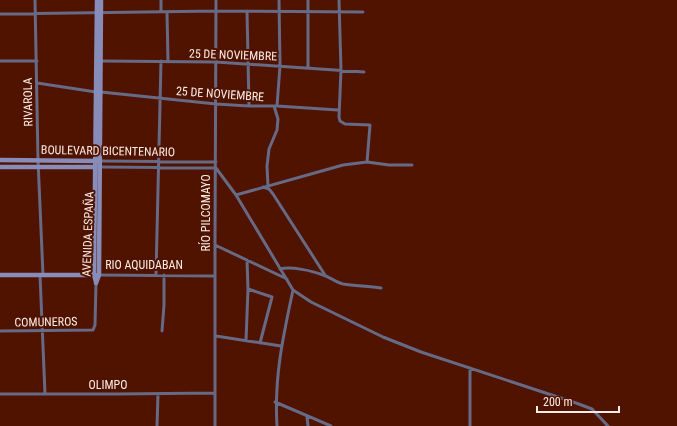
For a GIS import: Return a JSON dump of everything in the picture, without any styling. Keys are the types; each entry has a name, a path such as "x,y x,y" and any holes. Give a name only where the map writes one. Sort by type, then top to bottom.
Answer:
{"street":[{"name":"RIVAROLA","path":"36,0 38,167 45,394"},
{"name":"AVENIDA ESPAÑA","path":"97,0 101,61 99,92"},
{"name":"AVENIDA ESPAÑA","path":"96,283 99,13 101,0"},
{"path":"161,0 161,12"},
{"name":"RÍO PILCOMAYO","path":"215,426 216,0"},
{"path":"268,186 269,149 277,130 278,119 276,106 280,66 279,0"},
{"path":"308,0 308,67"},
{"path":"339,0 341,70 340,105 338,110 339,118 342,123 370,125 367,162"},
{"path":"0,14 309,10 363,12"},
{"path":"247,11 249,106"},
{"path":"167,12 168,62"},
{"path":"0,61 37,61"},
{"name":"25 DE NOVIEMBRE","path":"101,61 216,62 308,67 364,72"},
{"path":"156,275 161,61"},
{"name":"25 DE NOVIEMBRE","path":"37,83 99,92 216,104 338,110"},
{"name":"BOULEVARD BICENTENARIO","path":"0,160 216,162"},
{"path":"236,195 344,165 367,162 389,165 412,165"},
{"name":"BOULEVARD BICENTENARIO","path":"0,167 216,168"},
{"path":"216,168 236,195 293,290 311,302 383,337 421,352 592,409 608,426"},
{"path":"263,187 269,189 274,194 325,275 330,279 343,284 381,288"},
{"path":"215,245 287,280"},
{"path":"246,341 248,289 247,260"},
{"path":"280,269 285,267 325,275"},
{"name":"RIO AQUIDABAN","path":"0,275 216,276"},
{"path":"162,331 164,275"},
{"name":"COMUNEROS","path":"0,331 93,330 95,325 96,283"},
{"path":"248,289 272,297 260,343"},
{"path":"277,426 275,402 281,346 293,290"},
{"path":"216,336 281,346"},
{"path":"470,368 470,426"},
{"name":"OLIMPO","path":"0,394 215,393"},
{"path":"157,426 158,394"},
{"path":"275,402 331,426"},
{"path":"308,417 308,426"}]}
